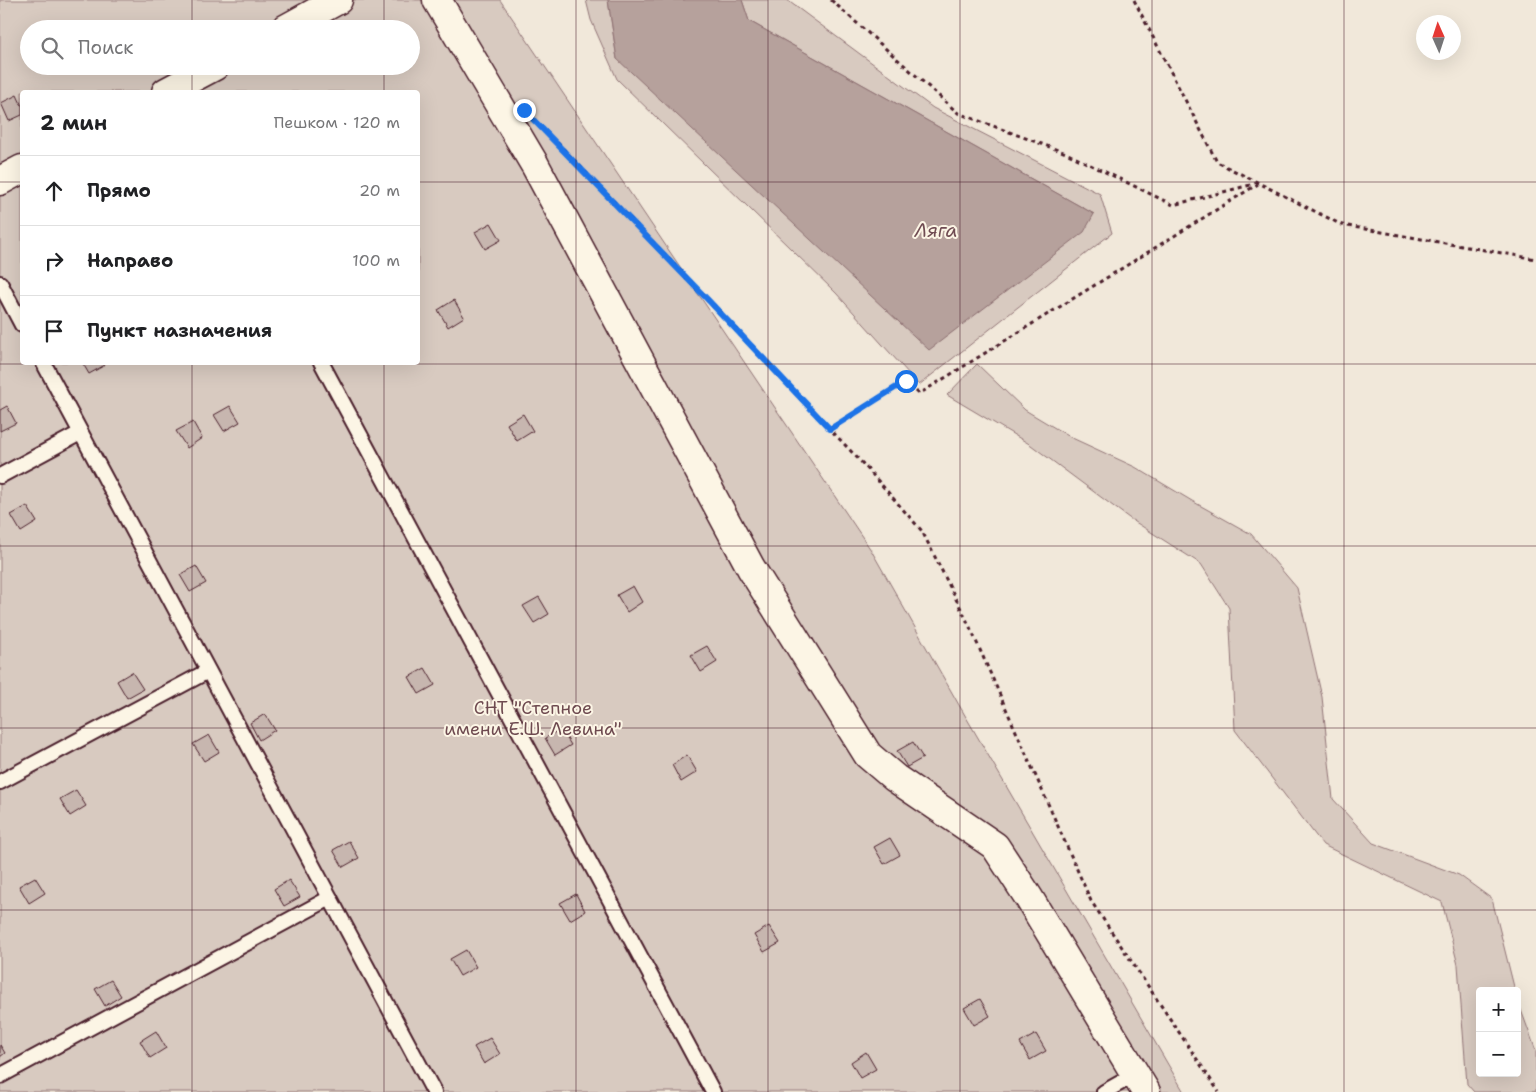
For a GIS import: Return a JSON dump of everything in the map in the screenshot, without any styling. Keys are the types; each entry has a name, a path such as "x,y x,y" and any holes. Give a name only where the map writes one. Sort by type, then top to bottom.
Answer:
{"street":[{"path":"301,20 338,0"},
{"path":"437,0 535,164 751,568 868,755 895,778 995,846 1029,898 1141,1083"},
{"path":"174,90 200,75"},
{"path":"0,181 20,170"}],"lane":[{"path":"0,283 20,321"},
{"path":"45,365 434,1092"},
{"path":"323,365 714,1092"},
{"path":"0,476 80,433"},
{"path":"0,782 208,670"},
{"path":"0,1076 330,898"},
{"path":"1104,1092 1141,1083"}],"path":[{"path":"831,0 958,113 1066,153 1173,205 1259,183"},
{"path":"1134,0 1217,162 1342,225 1536,259"},
{"path":"552,138 830,429 922,531 970,625 1091,901 1219,1092"},
{"path":"830,429 906,381 919,394 1259,183"}],"green space":[{"name":"СНТ \"Степное имени Е.Ш. Левина\"","path":"0,0 500,0 871,550 1184,1092 0,1092"},
{"name":"Ляга","path":"586,0 608,0 617,59 1094,214 749,21 742,0 787,0 933,108 1100,194 1112,233 919,385 836,293 617,79 591,20"},
{"path":"977,364 1025,410 1070,437 1135,467 1251,534 1297,588 1322,697 1333,799 1373,843 1459,875 1492,899 1514,987 1476,987 1476,1077 1521,1077 1521,1010 1536,1051 1536,1092 1474,1092 1467,1084 1458,965 1442,902 1323,845 1235,730 1229,608 1201,564 1129,518 1031,445 947,395"}],"water":[{"name":"Ляга","path":"608,0 742,0 749,21 1094,214 1084,232 929,350 617,59"}],"building":[{"path":"17,95 20,102 20,116 9,121 1,103"},
{"path":"491,223 501,240 485,249 475,232"},
{"path":"454,300 464,317 448,327 438,310"},
{"path":"84,365 105,365 89,374"},
{"path":"7,406 16,423 0,431 0,410"},
{"path":"230,406 240,422 224,431 214,415"},
{"path":"523,414 533,431 517,441 507,424"},
{"path":"193,422 202,438 187,448 176,431"},
{"path":"27,506 37,522 21,532 11,515"},
{"path":"196,566 206,583 190,592 180,575"},
{"path":"633,586 642,602 627,612 617,595"},
{"path":"539,597 549,614 534,623 523,606"},
{"path":"707,646 717,662 701,672 691,655"},
{"path":"425,668 435,685 419,694 409,677"},
{"path":"132,672 143,689 127,698 117,681"},
{"path":"265,714 275,730 259,740 250,723"},
{"path":"561,729 571,745 555,755 545,738"},
{"path":"209,735 219,752 204,761 193,744"},
{"path":"913,742 923,758 907,767 897,751"},
{"path":"687,755 697,772 681,782 672,765"},
{"path":"76,790 86,806 70,816 60,799"},
{"path":"890,838 900,855 884,864 874,847"},
{"path":"349,841 359,858 343,867 333,850"},
{"path":"35,877 45,893 29,903 19,886"},
{"path":"289,880 300,897 284,906 274,889"},
{"path":"576,894 585,911 570,920 560,903"},
{"path":"769,926 780,943 764,952 754,935"},
{"path":"466,950 476,967 460,976 450,959"},
{"path":"111,980 121,996 105,1006 95,989"},
{"path":"980,999 990,1016 974,1025 964,1008"},
{"path":"156,1031 166,1048 150,1058 140,1041"},
{"path":"1036,1034 1046,1051 1030,1060 1020,1043"},
{"path":"490,1038 500,1054 484,1064 474,1047"},
{"path":"0,1045 5,1053 0,1057"},
{"path":"866,1052 876,1069 860,1078 851,1062"}],"route":[{"path":"524,110 830,429 906,381"}]}
